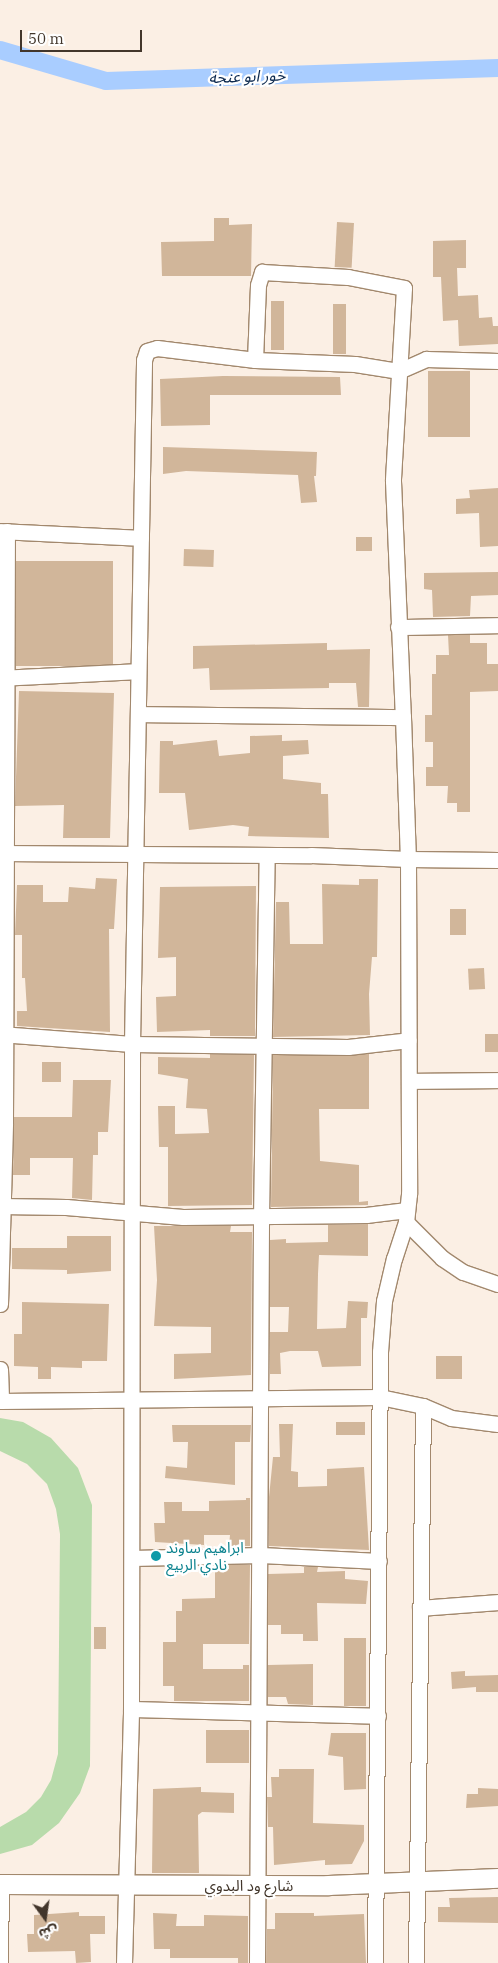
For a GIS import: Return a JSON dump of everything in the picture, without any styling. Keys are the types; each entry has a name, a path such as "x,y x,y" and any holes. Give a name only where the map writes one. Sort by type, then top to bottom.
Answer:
{"street":[{"path":"255,360 258,285 262,272 300,273 404,288 393,482 408,859 410,1081 407,1216 384,1300 380,1397 378,1884 375,1963"},
{"path":"124,1963 132,1709 134,1215 132,1044 144,360 148,351 157,348 255,360 355,364 399,371 426,359 498,361"},
{"path":"0,1304 3,1034 3,531 141,538"},
{"path":"398,627 498,625"},
{"path":"3,678 138,671"},
{"path":"139,714 403,717"},
{"path":"3,853 267,855 498,860"},
{"path":"257,1963 262,1398 262,1045 267,855"},
{"path":"3,1034 132,1044 348,1047 409,1040"},
{"path":"410,1081 498,1080"},
{"path":"1,1206 66,1207 134,1215 261,1218 366,1215 407,1216 442,1258 463,1272 498,1284"},
{"path":"0,1369 0,1401 380,1397 424,1406 451,1418 498,1424"},
{"path":"416,1963 424,1406"},
{"path":"132,1558 261,1555 378,1561"},
{"path":"420,1608 498,1602"},
{"path":"132,1709 378,1716"},
{"name":"شارع ود البدوي","path":"1,1884 259,1886 418,1883 498,1878"},
{"path":"0,1963 1,1884"}],"green space":[{"path":"0,1418 23,1422 51,1438 78,1468 92,1505 90,1766 80,1793 59,1823 32,1845 0,1854 0,1827 26,1812 41,1797 51,1780 58,1754 60,1534 56,1509 47,1484 27,1464 0,1451"}],"building":[{"path":"214,218 229,218 229,225 252,224 251,276 162,276 161,242 214,241"},
{"path":"337,222 354,223 352,268 335,267"},
{"path":"466,240 466,268 457,268 458,296 478,295 479,318 492,317 493,326 498,326 498,344 459,346 458,320 443,321 441,277 433,277 433,241"},
{"path":"271,301 284,301 284,350 271,350"},
{"path":"333,304 346,304 346,354 333,354"},
{"path":"428,371 470,371 470,437 428,437"},
{"path":"223,376 340,377 341,395 210,395 210,425 161,426 160,379"},
{"path":"163,447 317,452 316,476 314,476 317,502 301,503 298,475 186,471 163,474"},
{"path":"498,488 498,546 480,547 479,513 456,514 456,499 470,498 469,490"},
{"path":"356,537 372,537 372,551 356,551"},
{"path":"184,549 214,550 213,567 183,566"},
{"path":"16,561 113,561 113,666 16,666"},
{"path":"498,572 498,595 471,596 470,616 433,617 432,590 424,589 424,573"},
{"path":"448,635 470,635 470,643 487,643 487,664 498,664 498,691 470,692 470,812 457,812 457,803 447,803 448,786 426,786 426,767 433,767 433,742 425,742 425,715 432,715 432,674 436,674 436,655 449,655"},
{"path":"327,643 327,650 370,649 369,707 358,707 356,683 329,683 329,688 210,690 209,668 193,669 193,646"},
{"path":"19,691 114,693 110,838 63,838 64,805 15,806"},
{"path":"282,735 282,741 308,740 309,754 283,756 283,779 321,783 321,794 328,794 329,838 248,836 249,827 233,825 189,830 185,793 159,793 160,741 173,741 173,745 217,740 219,756 250,753 250,736"},
{"path":"96,878 117,879 114,929 109,929 110,1032 17,1026 17,1011 27,1011 25,978 22,978 22,935 15,935 17,885 43,885 43,902 68,902 69,887 95,889"},
{"path":"359,879 378,879 377,957 372,957 369,994 370,1035 273,1037 276,902 289,902 290,944 323,944 322,884 359,885"},
{"path":"256,886 255,1036 210,1036 210,1030 157,1032 156,997 176,996 176,957 158,958 160,887"},
{"path":"450,909 466,909 466,935 450,935"},
{"path":"484,968 485,989 469,990 468,969"},
{"path":"485,1034 498,1034 498,1052 485,1052"},
{"path":"210,1054 254,1055 252,1205 168,1206 168,1147 159,1147 158,1106 175,1106 175,1134 209,1133 207,1109 186,1108 188,1079 158,1074 158,1057 210,1058"},
{"path":"369,1054 369,1109 319,1109 320,1161 359,1165 359,1202 368,1201 368,1205 271,1207 273,1055"},
{"path":"42,1062 61,1062 61,1082 42,1082"},
{"path":"73,1080 111,1080 108,1132 98,1132 98,1155 93,1155 92,1200 72,1198 73,1158 30,1158 30,1175 13,1175 14,1117 72,1117"},
{"path":"368,1224 368,1256 319,1255 318,1274 317,1329 346,1328 348,1301 368,1302 367,1318 361,1318 361,1366 322,1367 318,1351 290,1351 280,1353 281,1374 270,1374 270,1332 288,1332 289,1307 270,1307 270,1240 286,1239 286,1243 328,1242 328,1225"},
{"path":"154,1226 231,1226 230,1232 252,1232 251,1375 174,1379 174,1354 211,1353 211,1327 154,1326 157,1280"},
{"path":"67,1236 111,1236 111,1271 67,1274 67,1270 12,1269 12,1248 67,1248"},
{"path":"22,1302 109,1304 107,1361 82,1361 82,1368 51,1367 51,1379 38,1379 38,1367 14,1366 14,1334 22,1334"},
{"path":"436,1356 462,1356 462,1379 436,1379"},
{"path":"336,1422 365,1422 365,1435 336,1435"},
{"path":"279,1424 293,1424 291,1471 298,1472 298,1487 327,1486 327,1469 364,1467 369,1550 269,1546 269,1497 273,1457 280,1457"},
{"path":"172,1425 251,1425 250,1442 235,1442 235,1485 165,1478 166,1466 187,1468 188,1442 173,1442"},
{"path":"246,1498 250,1498 250,1546 229,1546 230,1535 204,1535 204,1545 155,1542 154,1523 165,1523 164,1502 182,1502 182,1511 209,1511 209,1501 246,1500"},
{"path":"229,1565 250,1565 249,1644 203,1644 203,1669 243,1669 243,1665 249,1665 249,1701 174,1701 174,1686 163,1686 163,1642 176,1642 176,1611 182,1611 182,1599 215,1598 215,1569 229,1569"},
{"path":"304,1567 318,1567 317,1572 345,1571 345,1579 368,1581 366,1604 317,1603 318,1641 303,1641 303,1634 281,1634 281,1625 268,1625 268,1574 304,1573"},
{"path":"94,1627 106,1627 106,1649 94,1649"},
{"path":"344,1638 366,1638 366,1706 344,1706"},
{"path":"313,1664 313,1705 288,1704 286,1697 268,1697 268,1665"},
{"path":"465,1671 465,1676 498,1675 498,1692 476,1692 476,1687 452,1689 451,1672"},
{"path":"206,1730 249,1730 249,1763 206,1763"},
{"path":"331,1733 366,1733 366,1789 344,1790 343,1757 328,1755"},
{"path":"279,1769 314,1769 313,1823 364,1825 364,1841 352,1864 325,1865 325,1860 274,1865 273,1827 268,1827 267,1797 272,1797 271,1777 279,1777"},
{"path":"201,1787 201,1792 234,1793 234,1813 202,1812 198,1815 199,1873 152,1873 153,1789"},
{"path":"478,1788 498,1789 498,1806 466,1808 467,1794 478,1794"},
{"path":"498,1897 498,1923 438,1922 438,1907 450,1907 449,1898"},
{"path":"79,1912 79,1916 105,1916 105,1934 90,1934 91,1962 76,1963 75,1951 28,1952 27,1934 34,1934 34,1915"},
{"path":"153,1913 177,1914 176,1926 204,1926 204,1915 248,1916 248,1963 238,1963 238,1958 170,1958 170,1949 154,1949"},
{"path":"275,1913 314,1913 314,1916 364,1914 366,1963 266,1963 267,1929 275,1929"}],"waterway":[{"name":"خور ابو عنجة","path":"0,50 106,81 498,68"}],"place":[{"name":"ابراهيم ساوند نادي الربيع","path":"156,1556"}]}
